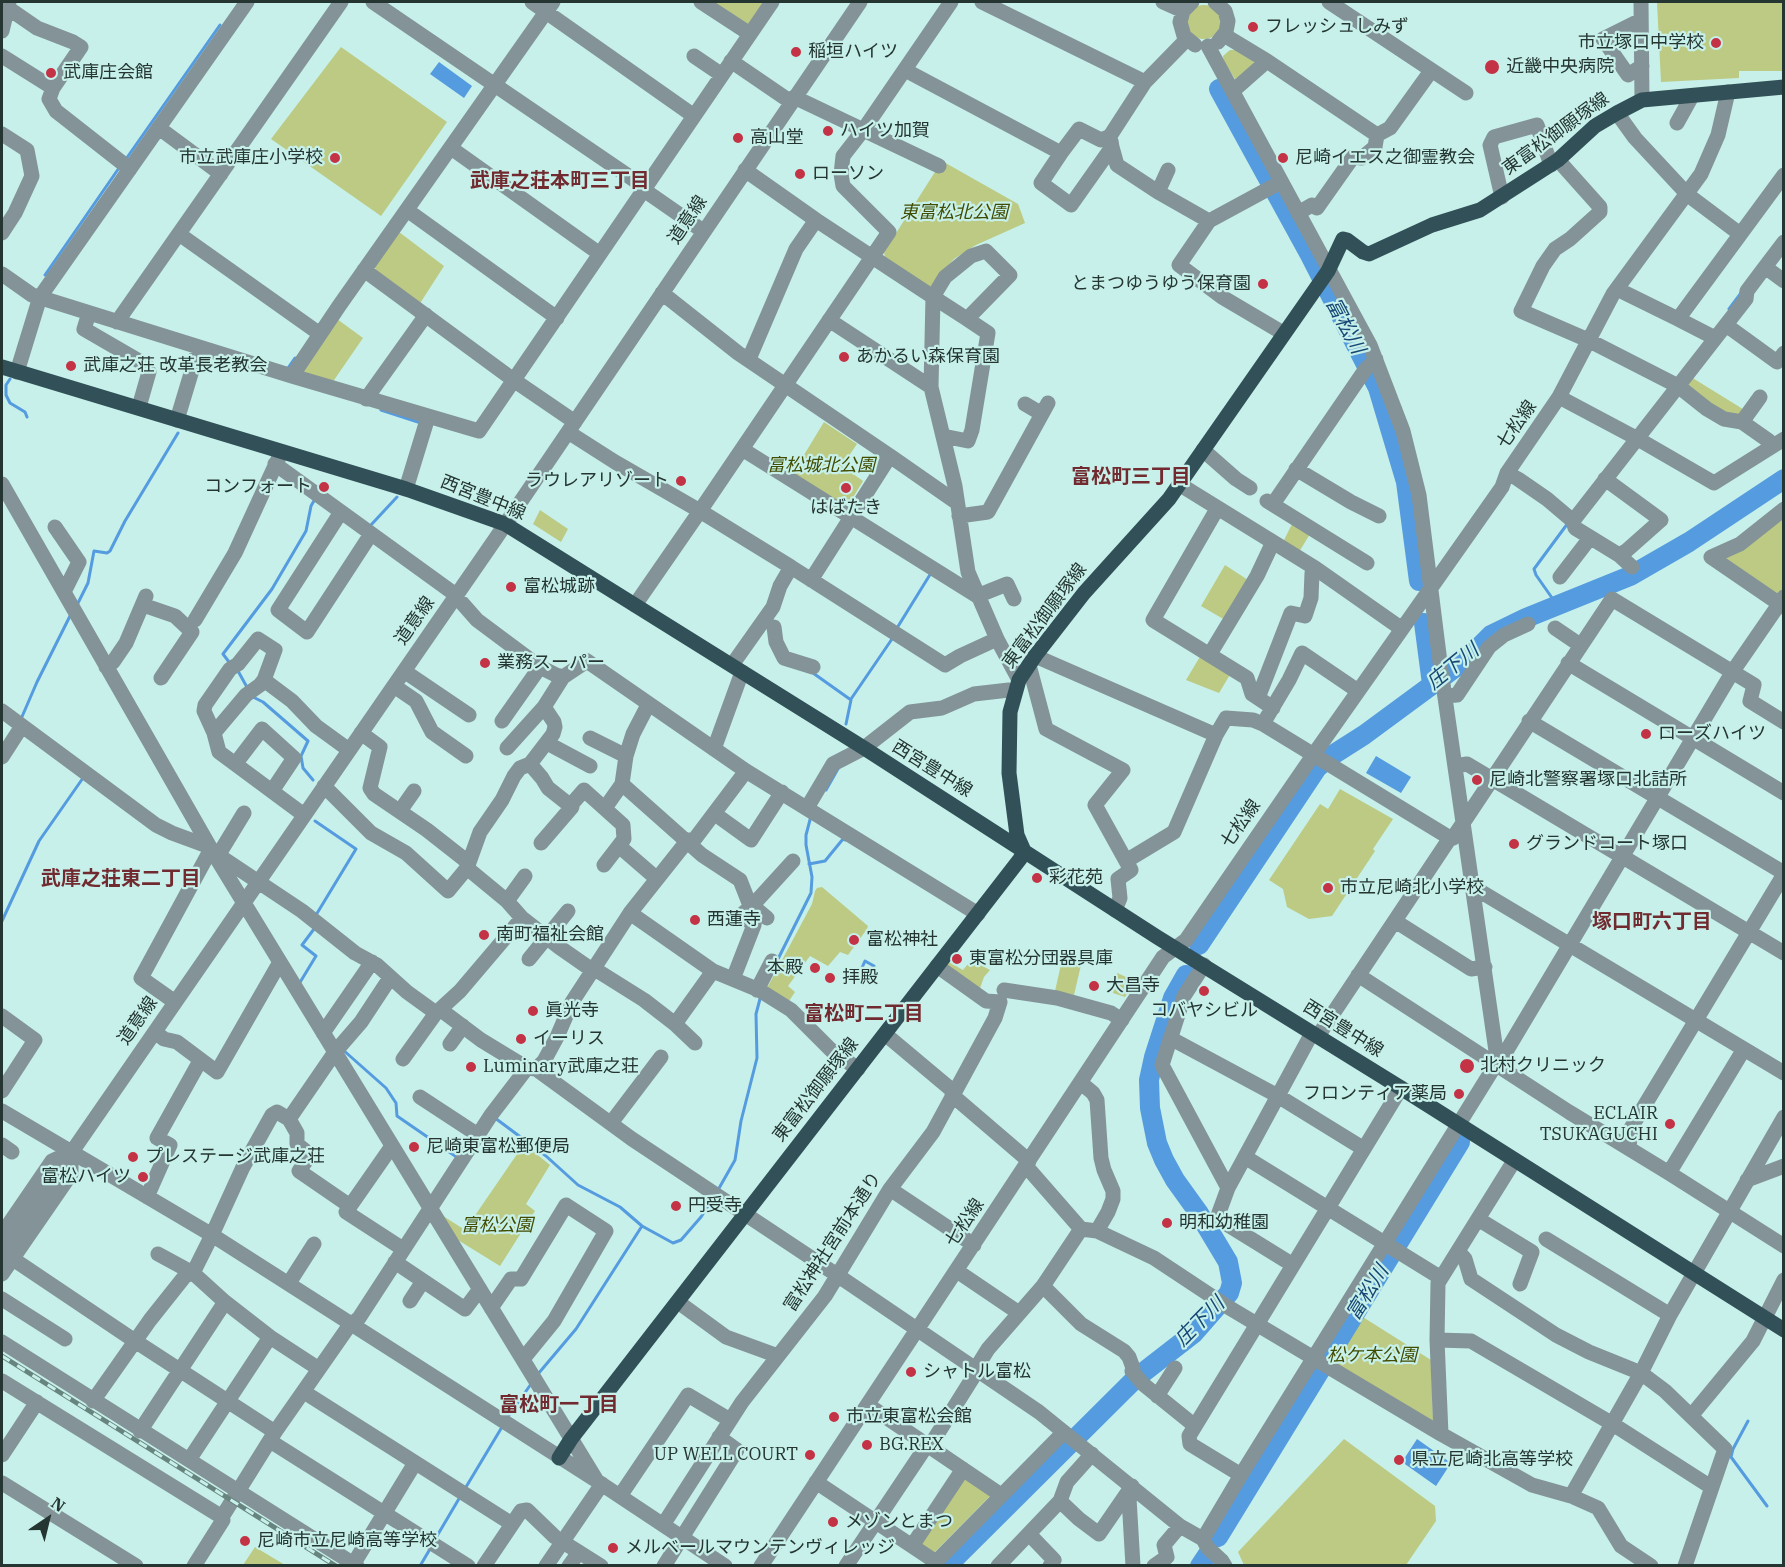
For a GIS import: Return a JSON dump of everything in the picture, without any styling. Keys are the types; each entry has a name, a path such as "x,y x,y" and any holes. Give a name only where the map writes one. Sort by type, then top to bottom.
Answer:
{"main road":[{"name":"東富松御願塚線","path":"559,1458 571,1439 938,966 1024,851 1017,835 1009,772 1010,712 1017,686 1032,661 1084,593 1169,499 1328,271 1343,239 1369,254 1432,225 1480,210 1554,162 1595,126 1642,100 1784,87"},
{"name":"西宮豊中線","path":"2,367 138,407 278,458 406,489 505,524 864,748 1115,910 1784,1330"}],"street":[{"path":"117,322 341,2"},
{"path":"373,2 704,231"},
{"path":"532,2 550,7 694,116"},
{"path":"701,2 750,34"},
{"path":"2,274 32,295 366,399 479,431 772,2"},
{"path":"635,605 889,232 843,186 841,174 843,156 951,2"},
{"path":"982,2 1145,82"},
{"path":"1163,2 1187,6 1180,22 1182,33 1197,45 1208,46 1217,43 1227,28 1225,10 1217,2"},
{"path":"1329,2 1466,93"},
{"path":"1641,2 1642,100"},
{"path":"2,31 8,5 37,28 81,47 53,88 49,99 56,111 130,169"},
{"path":"17,372 40,297 159,128 238,5"},
{"name":"道意線","path":"71,1152 572,427 857,5"},
{"path":"292,376 317,331 364,270 550,7"},
{"path":"1641,20 1603,39 1628,75 1642,66"},
{"path":"1224,35 1377,135"},
{"path":"1111,142 1101,140 1079,129 1041,183 1071,205 1111,142 1145,82 1187,39"},
{"path":"1208,46 1328,271 1370,365 1403,431 1411,459 1419,495 1455,766 1456,831 1473,887 1478,968 1497,1061"},
{"path":"2,56 53,88"},
{"path":"694,56 722,75"},
{"path":"731,62 793,99 864,129 939,166"},
{"path":"1233,91 1267,62"},
{"path":"905,70 1062,153"},
{"path":"1377,135 1390,128 1431,70"},
{"name":"七松線","path":"761,1566 1163,957 1186,940 1322,760 1358,691 1502,487 1507,473 1559,397 1617,289 1688,195 1701,174 1718,135 1728,92"},
{"path":"1677,123 1692,96"},
{"path":"1617,112 1635,138 1688,195 1740,234"},
{"path":"1502,197 1490,145 1494,137 1537,125 1554,162 1600,207 1600,212 1570,239 1555,249 1543,266 1521,310 1588,340 1678,386 1724,419 1742,422 1769,441 1777,443"},
{"path":"159,128 221,174"},
{"path":"2,134 27,150 32,176 15,213 2,233"},
{"path":"1298,213 1312,206 1317,208 1353,157 1362,158 1375,147 1377,135"},
{"path":"1111,142 1118,165 1158,192 1209,221"},
{"path":"451,148 600,254"},
{"path":"745,170 816,220 988,333 972,430 968,441 943,436"},
{"path":"1158,192 1168,170"},
{"path":"1678,319 1784,175"},
{"path":"1281,182 1209,221 1179,265 1222,297 1283,333"},
{"path":"407,210 557,318"},
{"path":"749,358 796,249 816,220"},
{"path":"179,234 317,331"},
{"path":"1571,520 1638,439 1746,299 1747,291 1784,242"},
{"path":"811,810 834,764 864,748 910,712 942,708 974,694 1009,690 1017,686 968,572 955,486 931,387 933,297 953,269 971,256 986,251 1010,275 967,319"},
{"path":"1765,267 1784,282"},
{"path":"364,270 515,381 615,462 700,511 945,665 997,639"},
{"path":"1617,289 1715,338"},
{"path":"662,293 738,352 890,456 958,509 988,512 1008,469 1045,408 1025,404"},
{"path":"89,313 84,329 146,365 149,372 138,407"},
{"path":"366,399 426,315"},
{"path":"829,320 931,387"},
{"path":"1726,325 1777,362 1784,353"},
{"path":"177,420 199,347"},
{"path":"1367,563 1270,502 1370,365"},
{"path":"1559,397 1638,439 1713,483 1777,443"},
{"path":"1742,422 1760,397"},
{"path":"406,489 428,417"},
{"path":"742,448 977,596"},
{"path":"1203,450 1236,479 1250,488"},
{"path":"811,580 890,456"},
{"path":"195,620 235,554 278,458 341,512 402,554 456,596 477,620 540,667 563,676"},
{"path":"1296,469 1351,502 1380,516"},
{"path":"1507,473 1547,499 1571,520 1575,528 1619,555 1632,567"},
{"path":"1605,479 1660,520 1619,555"},
{"path":"2,484 244,902 599,1483"},
{"path":"1179,484 1315,568 1402,629"},
{"path":"2,514 10,499"},
{"path":"1217,509 1153,620 1246,678 1252,694 1272,708"},
{"path":"1203,1539 1241,1475 1320,1362 1390,1247 1458,1124 1497,1061 1504,1055 1733,671 1782,603 1711,557 1740,544 1784,509"},
{"path":"341,512 278,610 307,632 371,534"},
{"path":"55,527 79,562 64,592"},
{"path":"1560,577 1590,538"},
{"path":"1210,654 1257,576 1273,542"},
{"path":"714,749 737,669 773,608 780,586 791,567"},
{"path":"1258,698 1291,613 1305,616 1311,598 1312,573 1315,568"},
{"path":"977,596 1007,584 1014,599"},
{"path":"1293,1265 1217,1218 1228,1188 1315,1034 1395,921 1612,599 1754,685 1749,701 1784,722"},
{"path":"106,667 114,662 126,643 145,600 176,616 192,632 183,653 161,678"},
{"path":"1444,694 1457,695 1489,648 1504,635 1528,624"},
{"path":"774,627 776,642 784,658 813,667"},
{"path":"1555,628 1581,645"},
{"path":"214,733 246,695 261,685 264,680 275,650 258,639 238,664 230,669 205,705 204,711 214,733 219,752 304,815"},
{"path":"1263,724 1302,653 1358,691"},
{"path":"507,748 544,706 563,676 586,661 746,771 978,914"},
{"path":"1032,661 1216,735"},
{"path":"1032,661 1046,729 1123,770 1095,805 1131,870 1118,879 1120,898 1115,910"},
{"path":"1568,663 1784,793"},
{"path":"502,721 540,667"},
{"path":"404,671 469,715"},
{"path":"264,680 292,701 316,726 349,750"},
{"path":"394,686 416,702 432,732 466,756"},
{"path":"605,808 622,784 626,756 633,734 648,705"},
{"path":"324,786 371,833 406,853 448,891 468,865 480,832 502,800 514,776 520,768 530,764 547,743 555,727 544,706"},
{"path":"2,711 156,825 214,851 302,911 355,953 372,962 406,992 531,1069 1039,1412 1180,1526 1203,1539 1208,1548 1225,1566"},
{"path":"1126,861 1174,832 1216,735 1226,718 1253,720 1263,724 1322,760 1456,831"},
{"path":"1529,722 1784,873 1631,1128 1629,1148"},
{"path":"2,757 22,726"},
{"path":"236,763 262,729 294,758 272,791"},
{"path":"360,734 380,747 370,788 374,794 400,811 468,865 522,918 593,969 644,1000 695,1043"},
{"path":"590,738 626,756"},
{"path":"547,743 590,766"},
{"path":"530,764 548,788 570,806"},
{"path":"1455,766 1467,764 1784,954"},
{"path":"194,1566 273,1437 352,1323 359,1318 477,1135 531,1069 544,1061 572,1002 630,913 688,840 694,840 746,771"},
{"path":"622,784 688,840 702,855 740,880 752,906 767,918"},
{"path":"542,843 584,790 624,825 624,839 604,865"},
{"path":"400,811 414,791"},
{"path":"715,814 751,840 782,792"},
{"path":"175,1002 141,978 214,851 244,813"},
{"path":"619,846 656,878"},
{"path":"733,979 754,925 741,915 793,861"},
{"path":"507,901 525,876"},
{"path":"1473,887 1784,1073"},
{"path":"529,959 568,911"},
{"path":"630,913 714,971 760,991 791,1010 831,1050 858,1069"},
{"path":"403,1059 438,1011 460,991 522,918"},
{"path":"1395,921 1478,968"},
{"path":"760,991 772,961"},
{"path":"155,1032 164,1039 177,1042 217,1072 280,962"},
{"path":"323,1033 372,962"},
{"path":"1204,965 1184,996 1162,1065 1228,1188"},
{"path":"938,966 986,1001 1002,996 1057,998 1111,1013 1122,1020"},
{"path":"675,1024 714,971"},
{"path":"1358,975 1497,1061 1569,1113 1784,1246"},
{"path":"289,1119 335,1052 361,1023 390,978"},
{"name":"富松神社宮前本通り","path":"663,1525 730,1420 816,1308 890,1189 933,1132 952,1093 995,1018 1002,996"},
{"path":"2,1016 35,1040 2,1091"},
{"path":"450,1044 463,1026"},
{"path":"885,1034 1028,1163 1081,1229 1097,1231 1154,1258 1228,1307 1441,1434 1532,1485 1571,1496 1598,1508 1621,1546 1651,1566"},
{"path":"1170,1038 1278,1096 1364,1149"},
{"path":"1669,1173 1744,1049"},
{"path":"147,1197 170,1145 157,1138 200,1061"},
{"path":"611,1123 660,1065"},
{"path":"1081,1083 1093,1093 1097,1100 1101,1158 1113,1191 1113,1199 1108,1212 1097,1231"},
{"path":"1241,1475 1190,1444 1189,1436 1401,1088"},
{"path":"420,1097 477,1135"},
{"path":"93,1401 185,1276 192,1273 243,1167 272,1115 277,1113 289,1119 297,1133 297,1144 309,1153 299,1171 350,1206"},
{"path":"3,1115 71,1152 289,1283 725,1566"},
{"path":"1571,1496 1641,1372 1670,1315 1784,1118"},
{"path":"392,1146 346,1212 399,1255 423,1281 465,1309 480,1289"},
{"path":"5,1223 52,1161 71,1152"},
{"path":"2,1274 7,1256 71,1174 71,1152"},
{"path":"1245,1157 1441,1278"},
{"path":"1441,1434 1437,1340 1438,1283 1514,1161"},
{"path":"1747,1179 1784,1166"},
{"path":"890,1189 974,1245"},
{"path":"491,1308 511,1279 521,1279 566,1205 606,1231 554,1321 523,1359"},
{"path":"1478,1219 1532,1252 1520,1284"},
{"path":"846,1566 927,1446 933,1441 988,1350 1043,1286 1081,1229"},
{"path":"1546,1239 1670,1315"},
{"path":"289,1283 314,1244"},
{"path":"1458,1251 1465,1259 1471,1279 1556,1335 1589,1352 1641,1372 1725,1449 1685,1566"},
{"path":"158,1254 192,1273 225,1302 319,1369"},
{"path":"7,1256 228,1401 273,1437 468,1566"},
{"path":"957,1271 1019,1313"},
{"path":"1691,1416 1753,1341 1784,1280"},
{"path":"410,1301 423,1281"},
{"path":"1043,1286 1081,1324 1124,1351 1136,1376 1195,1426"},
{"path":"2,1299 64,1339"},
{"path":"140,1431 225,1302"},
{"path":"678,1302 726,1337 778,1356"},
{"path":"189,1460 270,1336"},
{"path":"1437,1340 1471,1341 1611,1423 1711,1487"},
{"path":"2,1342 140,1431 356,1564 415,1463"},
{"path":"1157,1396 1174,1368"},
{"path":"2,1381 222,1517"},
{"path":"304,1392 512,1524"},
{"path":"620,1496 688,1395 730,1420"},
{"path":"2,1455 37,1402"},
{"path":"868,1405 1001,1495"},
{"path":"816,1482 912,1546 934,1564 1001,1495 1069,1436"},
{"path":"664,1566 737,1450 719,1437"},
{"path":"998,1566 1060,1501 1067,1482 1092,1454"},
{"path":"912,1546 963,1469"},
{"path":"2,1483 136,1566"},
{"path":"546,1566 599,1483"},
{"path":"1060,1501 1099,1534 1132,1486"},
{"path":"1129,1562 1132,1486"},
{"path":"484,1566 521,1511 528,1510 562,1542 599,1565"},
{"path":"1154,1566 1167,1557 1164,1545 1180,1526"},
{"path":"1029,1534 1054,1560 1050,1566"},
{"path":"569,1566 579,1552"}],"green space":[{"path":"708,2 766,2 752,23 744,25"},
{"name":"市立塚口中学校","path":"1657,2 1783,2 1783,71 1739,71 1739,78 1661,82"},
{"path":"1204,5 1216,10 1221,22 1216,34 1204,39 1192,34 1187,22 1192,10"},
{"path":"341,47 447,122 381,216 271,139"},
{"path":"1230,50 1239,50 1253,60 1254,64 1240,80 1235,79 1224,62 1223,56"},
{"name":"東富松北公園","path":"942,161 1018,204 1025,223 976,245 954,259 934,287 930,287 885,258 884,252"},
{"path":"399,232 444,266 419,305 376,274 375,266"},
{"path":"337,319 363,338 332,383 305,375 302,369"},
{"path":"1691,377 1746,411 1743,415 1726,415 1688,386"},
{"name":"富松城北公園","path":"824,422 857,444 842,466 863,481 849,504 844,505 793,473"},
{"path":"540,510 568,529 561,542 533,524"},
{"path":"1783,518 1783,588 1779,594 1773,595 1719,557"},
{"path":"1292,524 1310,534 1299,552 1283,542"},
{"path":"1225,565 1248,580 1225,620 1201,606"},
{"path":"1201,655 1231,673 1219,693 1186,680"},
{"path":"1340,789 1393,819 1332,916 1309,919 1287,907 1283,889 1269,880 1320,804 1328,809"},
{"path":"822,887 868,926 848,955 840,952 828,966 810,956 788,986 795,992 787,1004 766,990 812,904 815,891"},
{"path":"971,960 990,970 984,977 979,991 944,966 947,961 963,970"},
{"path":"1062,960 1081,965 1074,995 1055,991"},
{"path":"1117,973 1135,981 1125,997 1113,993"},
{"name":"富松公園","path":"524,1144 550,1165 526,1204 535,1211 500,1266 453,1237 440,1214 465,1230"},
{"name":"松ケ本公園","path":"1358,1314 1431,1360 1433,1421 1330,1360"},
{"path":"1344,1439 1435,1506 1436,1521 1406,1565 1244,1565 1238,1552"},
{"path":"962,1475 994,1492 934,1553 921,1544"},
{"path":"255,1547 285,1565 243,1565"}],"water":[{"path":"439,62 472,86 464,98 430,74"},
{"path":"1376,756 1411,777 1401,793 1366,773"},
{"path":"1417,1439 1451,1463 1436,1486 1402,1462"}],"waterway":[{"path":"126,159 220,25"},
{"name":"富松川","path":"1219,89 1310,255 1378,388 1406,482 1419,581"},
{"path":"45,275 119,168"},
{"path":"1729,309 1741,293"},
{"path":"288,368 295,358"},
{"path":"10,379 6,385 6,395 10,403 25,412 27,417"},
{"path":"381,410 421,423"},
{"path":"78,603 88,583 94,551 107,553 110,551 125,521 178,433"},
{"name":"庄下川","path":"1199,945 1317,768 1331,756 1364,735 1468,658 1491,635 1526,618 1630,576 1689,542 1784,479"},
{"path":"370,526 397,497"},
{"path":"229,662 223,654 272,589 306,531 311,506 315,499"},
{"path":"1557,605 1534,569 1568,523"},
{"path":"897,628 931,573"},
{"path":"21,719 71,614"},
{"name":"富松川","path":"1424,623 1432,684"},
{"path":"851,699 892,639"},
{"path":"238,671 248,689"},
{"path":"813,673 851,700 846,724"},
{"path":"253,697 263,702 308,741 301,756 303,768 313,780"},
{"path":"826,790 839,767"},
{"path":"2,921 39,841 83,778"},
{"path":"778,959 811,893 812,877 806,845 811,816"},
{"path":"315,821 356,849 316,915"},
{"path":"809,864 825,861 843,839 845,840"},
{"path":"299,984 316,956 302,945 314,929"},
{"path":"870,971 868,975 861,970 865,961 874,966 871,970"},
{"name":"庄下川","path":"947,1566 1136,1378 1194,1333 1229,1293 1232,1283 1228,1262 1164,1160 1157,1143 1150,1108 1149,1080 1154,1057 1173,998 1186,975"},
{"path":"718,1190 735,1160 741,1121 757,1058 756,1014 761,995"},
{"path":"342,1049 386,1088 396,1103 397,1116 458,1158"},
{"path":"495,1118 546,1156 578,1185 620,1207 642,1226 673,1243 681,1240 712,1200 714,1201"},
{"name":"富松川","path":"1218,1537 1460,1142"},
{"path":"538,1374 576,1329 642,1226"},
{"path":"507,1418 531,1384"},
{"path":"1748,1421 1731,1457 1767,1506"},
{"path":"466,1487 502,1427"},
{"path":"434,1541 460,1497"},
{"path":"420,1566 430,1549"},
{"name":"富松川","path":"1200,1566 1208,1554"}],"railway":[{"path":"2,1356 336,1566"}],"place":[{"name":"フレッシュしみず","path":"1253,27"},
{"name":"市立塚口中学校","path":"1716,43"},
{"name":"稲垣ハイツ","path":"796,52"},
{"name":"近畿中央病院","path":"1492,67"},
{"name":"武庫庄会館","path":"51,73"},
{"name":"ハイツ加賀","path":"828,131"},
{"name":"高山堂","path":"738,138"},
{"name":"市立武庫庄小学校","path":"335,158"},
{"name":"尼崎イエス之御霊教会","path":"1283,158"},
{"name":"ローソン","path":"800,174"},
{"name":"とまつゆうゆう保育園","path":"1263,284"},
{"name":"あかるい森保育園","path":"844,357"},
{"name":"武庫之荘 改革長老教会","path":"71,366"},
{"name":"ラウレアリゾート","path":"681,481"},
{"name":"コンフォート","path":"324,487"},
{"name":"はばたき","path":"846,488"},
{"name":"富松城跡","path":"511,587"},
{"name":"業務スーパー","path":"485,663"},
{"name":"ローズハイツ","path":"1646,734"},
{"name":"尼崎北警察署塚口北詰所","path":"1477,780"},
{"name":"グランドコート塚口","path":"1514,844"},
{"name":"彩花苑","path":"1037,878"},
{"name":"市立尼崎北小学校","path":"1328,888"},
{"name":"西蓮寺","path":"695,920"},
{"name":"南町福祉会館","path":"484,935"},
{"name":"富松神社","path":"854,940"},
{"name":"東富松分団器具庫","path":"957,959"},
{"name":"本殿","path":"815,968"},
{"name":"拝殿","path":"830,978"},
{"name":"大昌寺","path":"1094,986"},
{"name":"コバヤシビル","path":"1204,991"},
{"name":"眞光寺","path":"533,1011"},
{"name":"イーリス","path":"521,1039"},
{"name":"北村クリニック","path":"1467,1066"},
{"name":"Luminary武庫之荘","path":"471,1067"},
{"name":"フロンティア薬局","path":"1459,1094"},
{"name":"ECLAIR TSUKAGUCHI","path":"1670,1124"},
{"name":"尼崎東富松郵便局","path":"414,1147"},
{"name":"プレステージ武庫之荘","path":"133,1157"},
{"name":"富松ハイツ","path":"143,1177"},
{"name":"円受寺","path":"676,1206"},
{"name":"明和幼稚園","path":"1167,1223"},
{"name":"シャトル富松","path":"911,1372"},
{"name":"市立東富松会館","path":"834,1417"},
{"name":"BG.REX","path":"867,1445"},
{"name":"UP WELL COURT","path":"810,1455"},
{"name":"県立尼崎北高等学校","path":"1399,1460"},
{"name":"メゾンとまつ","path":"833,1522"},
{"name":"尼崎市立尼崎高等学校","path":"245,1541"},
{"name":"メルベールマウンテンヴィレッジ","path":"613,1548"}],"district":[{"name":"武庫之荘本町三丁目","path":"560,181"},
{"name":"富松町三丁目","path":"1131,477"},
{"name":"武庫之荘東二丁目","path":"121,879"},
{"name":"塚口町六丁目","path":"1652,922"},
{"name":"富松町二丁目","path":"864,1014"},
{"name":"富松町一丁目","path":"559,1405"}]}
